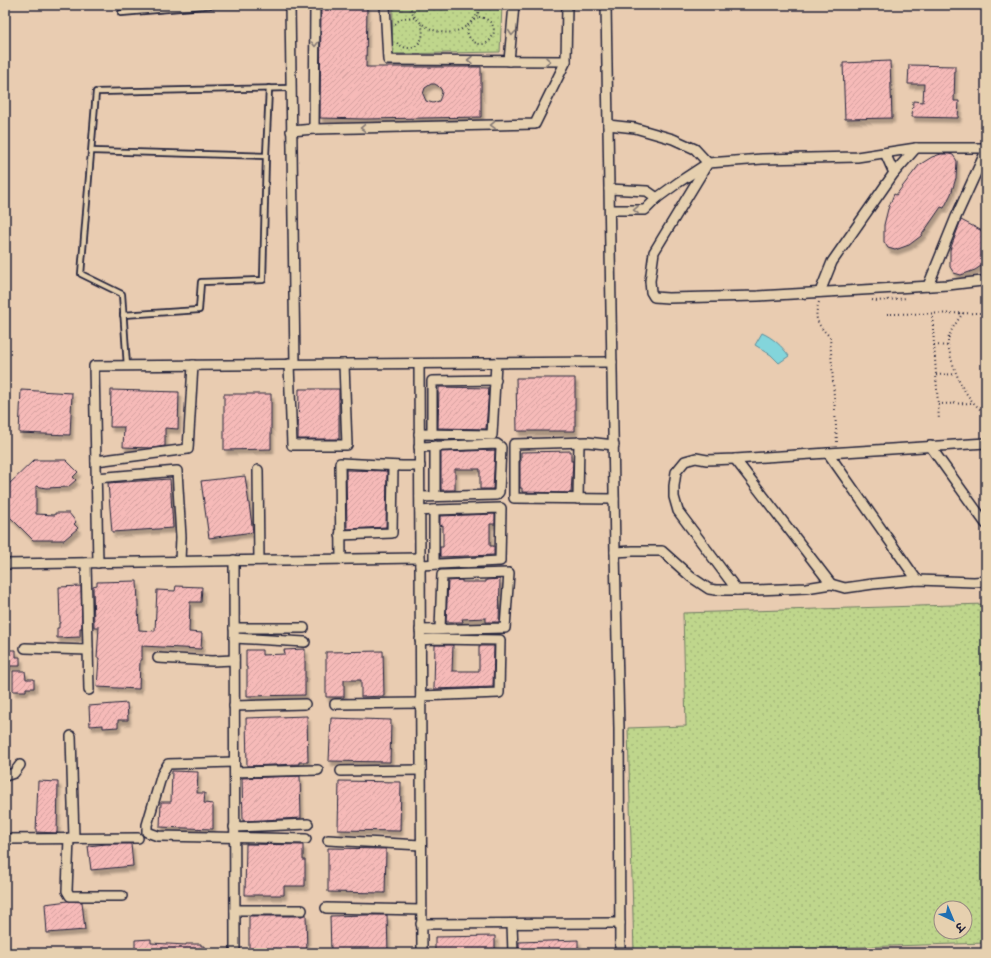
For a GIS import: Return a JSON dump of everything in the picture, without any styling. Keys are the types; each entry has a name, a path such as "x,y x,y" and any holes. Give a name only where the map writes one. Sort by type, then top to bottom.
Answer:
{"street":[{"path":"290,5 292,445 347,445 344,364"},
{"path":"314,129 315,5"},
{"path":"385,5 388,60 566,61"},
{"path":"509,60 514,5"},
{"path":"291,131 314,129 535,124 566,61 567,5"},
{"path":"606,5 619,729 620,953"},
{"path":"608,125 635,128 673,138 695,149 708,163"},
{"path":"824,292 832,262 894,173 916,148"},
{"path":"610,210 645,210 657,198 708,163 762,159 857,157 916,148 986,148"},
{"path":"928,286 986,151"},
{"path":"885,152 894,173"},
{"path":"708,163 654,252 650,281 651,292 654,297 758,296 948,285 982,281 986,282"},
{"path":"609,189 647,191 657,198"},
{"path":"98,563 94,366 612,362"},
{"path":"419,434 492,435 496,363"},
{"path":"419,364 422,953"},
{"path":"96,461 188,449 193,365"},
{"path":"432,434 432,381 496,380"},
{"path":"578,499 579,442"},
{"path":"614,445 587,442 514,444 514,498 614,499"},
{"path":"737,590 678,511 674,497 676,472 685,461 696,458 707,460 735,459 986,443"},
{"path":"420,447 497,444 501,447 499,492 496,495 420,497"},
{"path":"435,446 435,496"},
{"path":"930,446 986,524"},
{"path":"828,453 917,580"},
{"path":"735,459 831,584"},
{"path":"341,559 340,463 420,466"},
{"path":"340,534 392,533 393,466"},
{"path":"258,470 259,560"},
{"path":"96,478 178,471 180,561"},
{"path":"5,564 341,559 420,561 434,564 500,561 501,508 420,511"},
{"path":"434,510 434,564"},
{"path":"615,552 662,551 691,577 709,589 716,590 806,588 831,584 845,588 917,580 986,581"},
{"path":"234,560 235,953"},
{"path":"86,563 89,690"},
{"path":"420,630 505,628 509,574 442,575 440,629"},
{"path":"234,628 304,628"},
{"path":"234,638 305,642"},
{"path":"335,704 421,700 499,693 500,640 420,640"},
{"path":"25,648 88,650"},
{"path":"158,658 212,661 234,660"},
{"path":"234,706 306,704"},
{"path":"71,736 71,838 67,892 70,896 122,896"},
{"path":"306,839 158,836 148,832 147,826 162,774 168,764 318,770"},
{"path":"5,776 14,773 20,765"},
{"path":"341,771 421,770"},
{"path":"234,827 308,824"},
{"path":"5,838 138,838"},
{"path":"328,840 421,845"},
{"path":"326,908 421,910"},
{"path":"235,910 302,910"},
{"path":"421,924 620,923"},
{"path":"512,924 513,953"}],"lane":[{"path":"121,12 243,5"},
{"path":"123,315 199,310 201,282 263,280 268,88"},
{"path":"127,366 122,294 81,274 96,92 291,88"},
{"path":"92,151 266,156"}],"path":[{"path":"396,42 400,46 410,48 419,43 422,38 423,28 410,8 410,5"},
{"path":"420,23 430,29 441,32 452,32 463,28 472,22 475,19 479,17 488,19 494,30 492,38 485,44 472,41 469,38 468,33 468,29 469,24 472,22 479,13 482,5"},
{"path":"394,28 396,23 400,20 405,18 416,18"},
{"path":"824,292 817,309 817,317 819,325 830,337 838,453"},
{"path":"932,313 939,420"},
{"path":"963,313 951,331 948,342 956,374 966,393 973,403 986,414"},
{"path":"887,314 986,313"},
{"path":"934,345 949,346"},
{"path":"936,375 956,374"},
{"path":"938,404 973,403"}],"green space":[{"path":"393,5 502,5 500,52 392,54"},
{"path":"986,604 986,943 634,953 628,728 686,726 683,613"}],"water":[{"path":"762,333 770,337 789,356 779,363 771,355 755,345"}],"building":[{"path":"321,5 367,5 366,67 481,67 481,117 366,119 320,118","holes":["431,84 435,84 441,89 442,92 439,101 433,103 426,101 423,94 425,88"]},
{"path":"890,61 892,118 845,119 843,63"},
{"path":"909,65 955,66 954,101 959,101 958,118 912,117 913,101 923,102 924,84 908,84"},
{"path":"941,154 953,155 957,161 956,178 951,194 944,208 941,207 921,236 909,245 895,250 888,248 884,242 884,225 894,194 896,195 919,165 932,157"},
{"path":"961,220 986,233 986,261 975,270 961,275 954,273 950,267 950,250"},
{"path":"516,378 575,378 575,431 517,431"},
{"path":"439,387 489,388 486,429 438,428"},
{"path":"299,389 339,389 339,439 298,439"},
{"path":"21,390 72,393 70,435 19,433"},
{"path":"111,390 179,392 178,429 165,428 165,446 152,448 123,447 124,427 110,427"},
{"path":"224,394 271,394 271,449 224,450"},
{"path":"495,450 493,489 480,489 480,469 455,469 455,490 441,490 441,452"},
{"path":"571,451 571,461 573,461 571,493 522,492 522,488 520,488 521,452"},
{"path":"34,460 66,460 78,472 73,477 76,480 68,487 46,488 36,486 36,514 55,515 55,513 69,513 76,522 74,524 78,528 64,540 33,540 6,513 7,486"},
{"path":"346,470 387,471 386,527 347,529"},
{"path":"245,476 253,532 209,538 201,481"},
{"path":"170,479 173,528 112,532 108,483"},
{"path":"495,514 495,524 490,524 490,546 494,546 494,555 440,557 440,547 443,547 443,525 440,526 440,516"},
{"path":"500,579 499,622 486,622 486,618 462,619 463,622 446,622 448,581 462,580 462,582 486,582 486,580"},
{"path":"137,581 139,630 155,631 157,590 175,591 176,586 202,587 201,602 190,602 189,632 202,633 201,649 142,646 139,689 97,687 99,627 94,627 93,586 97,585 97,582"},
{"path":"81,586 82,628 80,628 80,637 57,638 57,628 59,628 60,623 59,587"},
{"path":"435,645 453,645 452,671 479,671 479,646 494,646 493,687 434,689"},
{"path":"305,649 305,695 247,696 246,650 262,650 262,655 285,654 284,650"},
{"path":"5,650 16,650 16,657 20,657 20,666 5,666"},
{"path":"383,651 384,696 361,697 361,680 344,680 344,697 326,697 326,652"},
{"path":"13,671 25,671 26,679 34,679 34,688 26,688 26,691 13,691"},
{"path":"127,703 128,720 118,720 118,727 103,728 103,725 90,726 89,706"},
{"path":"307,716 308,762 299,762 299,764 247,766 246,718"},
{"path":"331,718 391,720 390,762 329,761"},
{"path":"172,771 198,772 197,793 205,793 204,803 213,804 213,829 160,827 161,802 171,802"},
{"path":"300,776 301,818 243,821 242,778"},
{"path":"38,781 58,782 57,833 36,832"},
{"path":"339,781 401,782 400,831 338,830"},
{"path":"131,844 133,866 91,870 88,846"},
{"path":"246,844 303,845 303,860 305,860 305,886 284,886 284,895 245,895"},
{"path":"328,848 386,849 385,893 328,892"},
{"path":"68,901 82,902 85,930 47,933 45,904"},
{"path":"306,914 307,953 249,953 249,916 302,916"},
{"path":"387,915 388,953 331,953 330,916"},
{"path":"495,936 495,953 435,953 435,937"},
{"path":"151,939 151,943 186,945 201,944 201,946 204,946 204,953 135,953 135,940"},
{"path":"578,940 578,953 519,953 519,942"}]}
